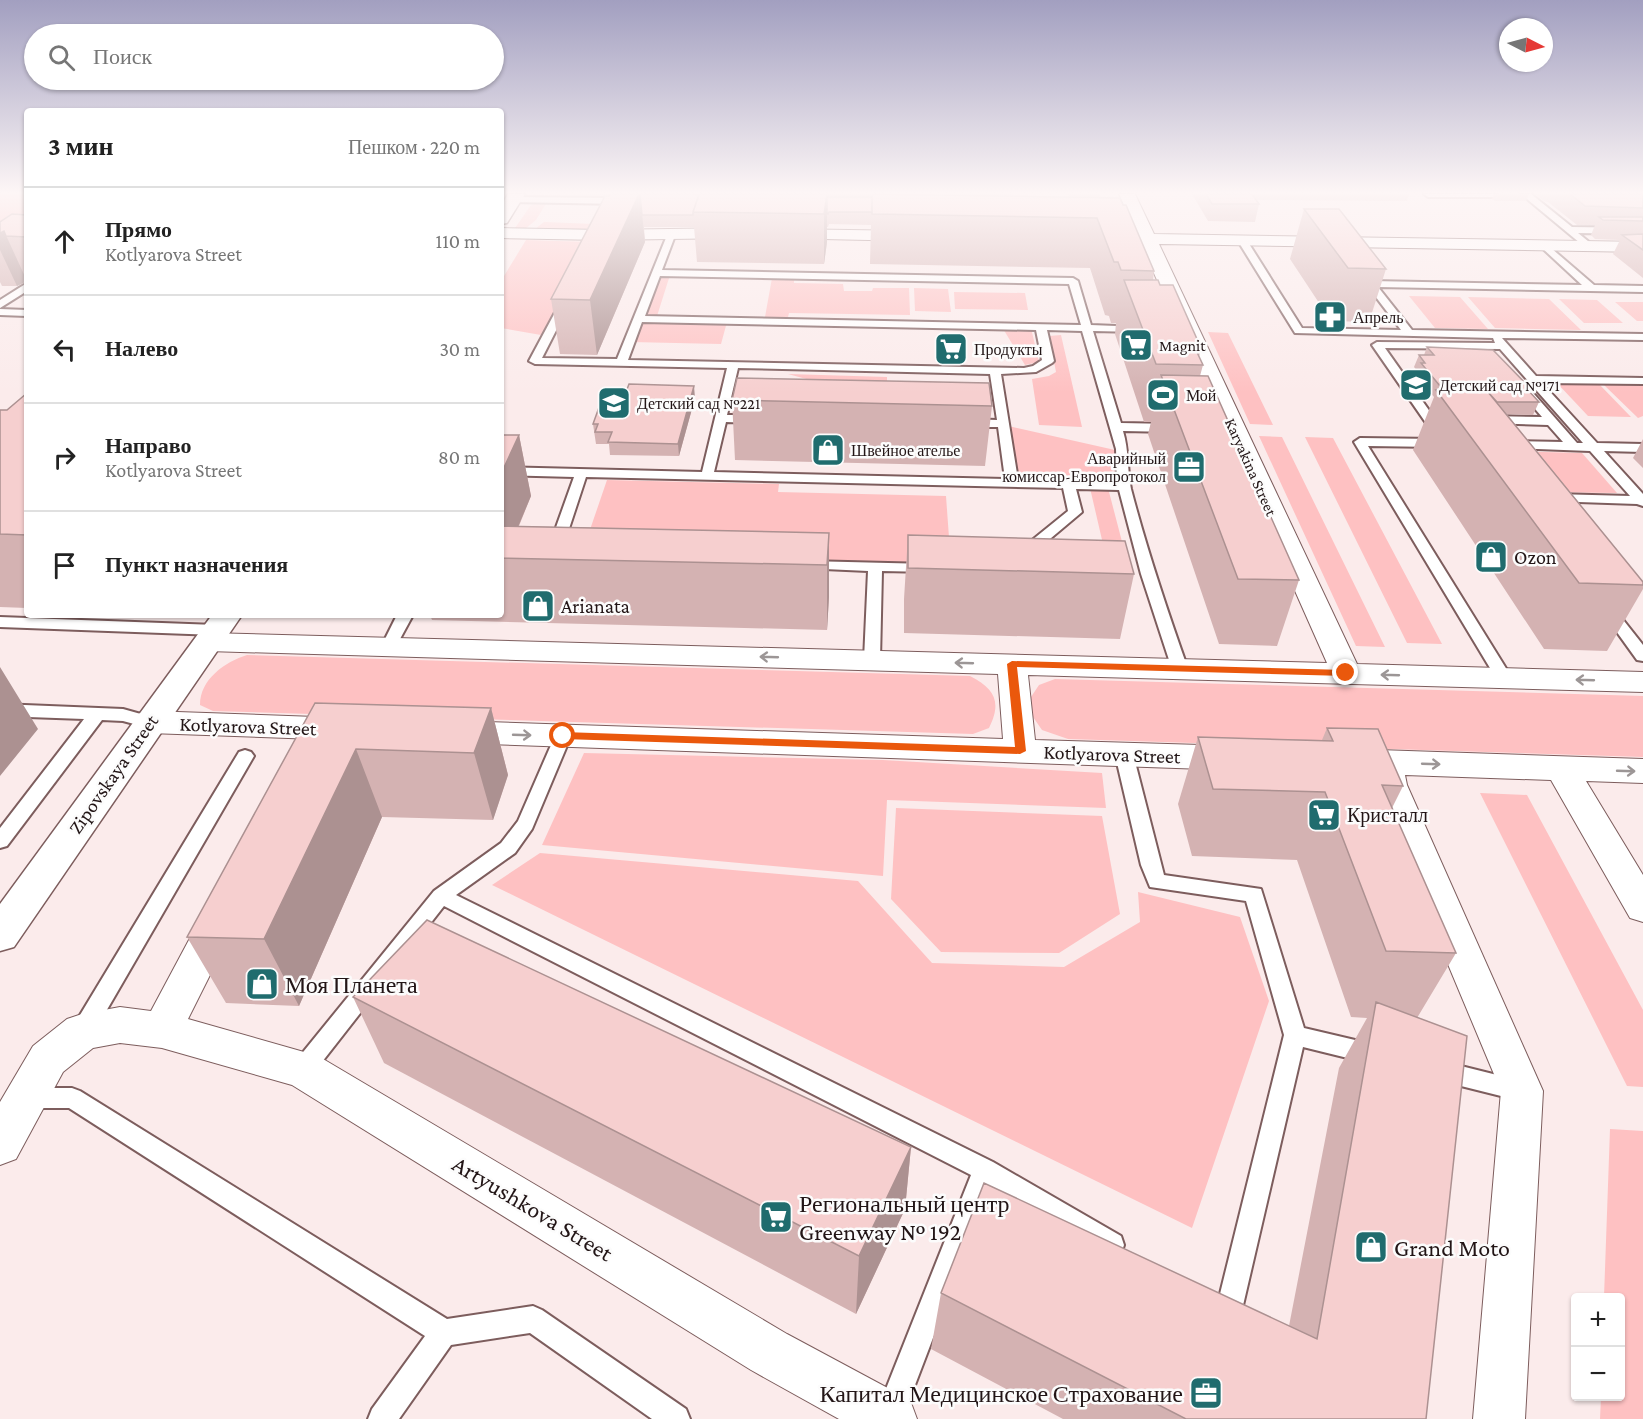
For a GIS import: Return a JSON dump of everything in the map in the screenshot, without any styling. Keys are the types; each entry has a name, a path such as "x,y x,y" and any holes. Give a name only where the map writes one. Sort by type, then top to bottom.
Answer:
{"street":[{"name":"Karyakina Street","path":"1157,260 1184,330 1346,673"},
{"path":"217,629 389,647 1643,682"},
{"name":"Zipovskaya Street","path":"0,935 217,629"},
{"path":"1012,664 1020,751"},
{"name":"Kotlyarova Street","path":"149,723 377,730"},
{"path":"302,759 318,728"},
{"name":"Kotlyarova Street","path":"423,731 1267,759"},
{"path":"1314,760 1643,771"},
{"path":"1386,763 1390,785 1522,1091 1499,1419"},
{"path":"1561,768 1643,907"},
{"path":"162,1030 232,895"},
{"name":"Artyushkova Street","path":"82,1032 120,1024 162,1030 303,1069 769,1352 890,1418"},
{"path":"0,1144 48,1059 82,1032"}],"lane":[{"path":"621,363 661,260"},
{"path":"1256,260 1299,331 1643,337"},
{"path":"1560,260 1592,288"},
{"path":"656,273 1073,281 1122,450 1124,486 1143,574 1180,669"},
{"path":"1409,333 1371,284 1643,289"},
{"path":"0,290 24,288"},
{"path":"0,305 24,288"},
{"path":"567,300 535,361 1024,371 1043,366 1048,361 1041,327"},
{"path":"0,312 24,313"},
{"path":"638,319 1154,329"},
{"path":"1493,335 1495,349"},
{"path":"1452,420 1430,420 1377,345 1495,349 1533,379 1643,501"},
{"path":"707,476 733,365"},
{"path":"995,370 1012,484"},
{"path":"1533,379 1643,381"},
{"path":"1516,380 1573,446"},
{"path":"721,418 767,419"},
{"path":"1475,420 1552,421"},
{"path":"952,423 1003,424"},
{"path":"1116,427 1183,429"},
{"path":"1449,444 1360,442 1503,678"},
{"path":"1494,444 1643,448"},
{"path":"504,471 1124,486"},
{"path":"564,558 552,557 581,474"},
{"path":"1031,548 1075,512 1069,485"},
{"path":"1543,498 1643,501"},
{"path":"1031,548 1053,548"},
{"path":"1031,548 1034,571"},
{"path":"792,564 948,568"},
{"path":"872,660 875,567"},
{"path":"1602,602 1643,656"},
{"path":"389,647 404,618"},
{"path":"0,622 217,629"},
{"path":"0,710 123,715 149,723"},
{"path":"0,841 98,713"},
{"path":"303,1069 441,896 476,868 508,848 526,824 563,736"},
{"path":"1124,754 1150,866 1157,882 1254,894 1295,1035 1228,1314 1207,1302"},
{"path":"82,1032 245,756"},
{"path":"441,896 985,1170 1126,1253"},
{"path":"1295,1035 1397,1060"},
{"path":"1420,1066 1522,1091"},
{"path":"28,1098 72,1098 444,1333 533,1319 676,1419"},
{"path":"890,1418 985,1170"},
{"path":"382,1419 444,1333"}],"shaded area":[{"path":"0,260 24,260 24,268 0,278"},
{"path":"514,260 582,260 541,335 504,329 504,276"},
{"path":"658,275 670,275 657,316 643,315"},
{"path":"772,278 794,279 794,283 843,284 844,291 909,288 910,315 789,313 788,317 765,317"},
{"path":"914,288 948,289 951,312 915,311"},
{"path":"954,292 1025,293 1028,310 955,309"},
{"path":"1409,296 1460,297 1488,329 1435,328"},
{"path":"1468,297 1549,299 1581,330 1495,328"},
{"path":"1559,299 1597,300 1623,323 1584,323"},
{"path":"1615,302 1643,302 1643,321 1637,321"},
{"path":"640,320 727,322 721,344 631,342"},
{"path":"1002,327 1031,328 1039,362 1025,365"},
{"path":"1208,332 1228,333 1273,425 1250,424"},
{"path":"1061,335 1082,427 1039,425 1032,379 1049,376 1056,372 1049,336"},
{"path":"788,374 887,377 887,401"},
{"path":"1557,383 1599,384 1631,417 1588,416"},
{"path":"1604,385 1643,385 1643,416 1638,418"},
{"path":"1004,425 1115,450 1123,478 1138,479 1138,481 1012,478"},
{"path":"1259,436 1282,437 1385,647 1356,646"},
{"path":"1305,437 1333,438 1442,644 1407,643"},
{"path":"1504,451 1582,453 1617,493 1535,492"},
{"path":"607,480 779,484 778,492 946,496 951,565 581,556"},
{"path":"1090,488 1108,488 1126,557 1106,557"},
{"path":"247,655 970,676 990,691 994,697 995,711 989,728 973,734 213,711 200,705 204,687 215,673 230,662"},
{"path":"1055,679 1643,696 1643,757 1068,739 1042,730 1033,717 1031,697 1039,685"},
{"path":"584,753 883,760 1102,773 1106,808 887,800 883,876 542,845"},
{"path":"1480,793 1527,795 1643,1010 1643,1087 1627,1086"},
{"path":"896,808 1102,816 1120,914 1059,953 941,952 891,899"},
{"path":"540,853 858,881 932,963 1064,967 1140,922 1138,892 1240,917 1269,1001 1192,1228 492,885"},
{"path":"1610,1129 1643,1131 1643,1419 1600,1419 1601,1401 1625,1401 1625,1293 1604,1293"}],"building":[{"path":"571,260 608,260 590,300 551,299"},
{"path":"1113,260 1149,260 1154,271 1121,270 1118,262"},
{"path":"1342,260 1379,260 1386,269 1348,268"},
{"path":"1124,280 1158,280 1160,285 1173,285 1201,348 1195,348 1203,365 1156,364"},
{"path":"1427,347 1493,350 1531,389 1527,389 1539,402 1497,402 1488,392 1447,391 1421,363 1425,363 1419,355 1434,355"},
{"path":"1161,375 1208,376 1299,580 1238,579"},
{"path":"737,378 989,383 992,406 732,400"},
{"path":"629,384 694,386 678,444 608,442 612,432 595,432 598,424 593,424 602,399 606,399 609,392 626,392"},
{"path":"1436,390 1488,392 1643,582 1643,585 1579,583"},
{"path":"24,396 24,535 0,534 0,410 7,410"},
{"path":"504,435 519,435 504,468"},
{"path":"504,526 829,533 827,565 504,558"},
{"path":"908,535 1125,541 1134,574 908,568"},
{"path":"315,703 491,708 474,753 356,749 264,939 187,937"},
{"path":"1327,728 1378,729 1403,786 1382,785 1456,953 1386,951 1325,792 1213,789 1198,737 1333,741"},
{"path":"427,920 911,1147 859,1256 353,997"},
{"path":"1376,1002 1467,1036 1426,1419 1186,1419 941,1293 984,1183 1317,1339"}],"place":[{"name":"Апрель","path":"1330,317"},
{"name":"Magnit","path":"1136,345"},
{"name":"Продукты","path":"951,349"},
{"name":"Детский сад №171","path":"1416,385"},
{"name":"Мой","path":"1163,395"},
{"name":"Детский сад №221","path":"614,403"},
{"name":"Швейное ателье","path":"828,450"},
{"name":"Аварийный комиссар-Европротокол","path":"1189,467"},
{"name":"Ozon","path":"1491,557"},
{"name":"Arianata","path":"538,606"},
{"name":"Кристалл","path":"1324,815"},
{"name":"Моя Планета","path":"262,984"},
{"name":"Региональный центр Greenway № 192","path":"776,1217"},
{"name":"Grand Moto","path":"1371,1247"},
{"name":"Капитал Медицинское Страхование","path":"1206,1393"}],"route":[{"path":"563,736 1020,751 1012,664 1346,673"}]}
